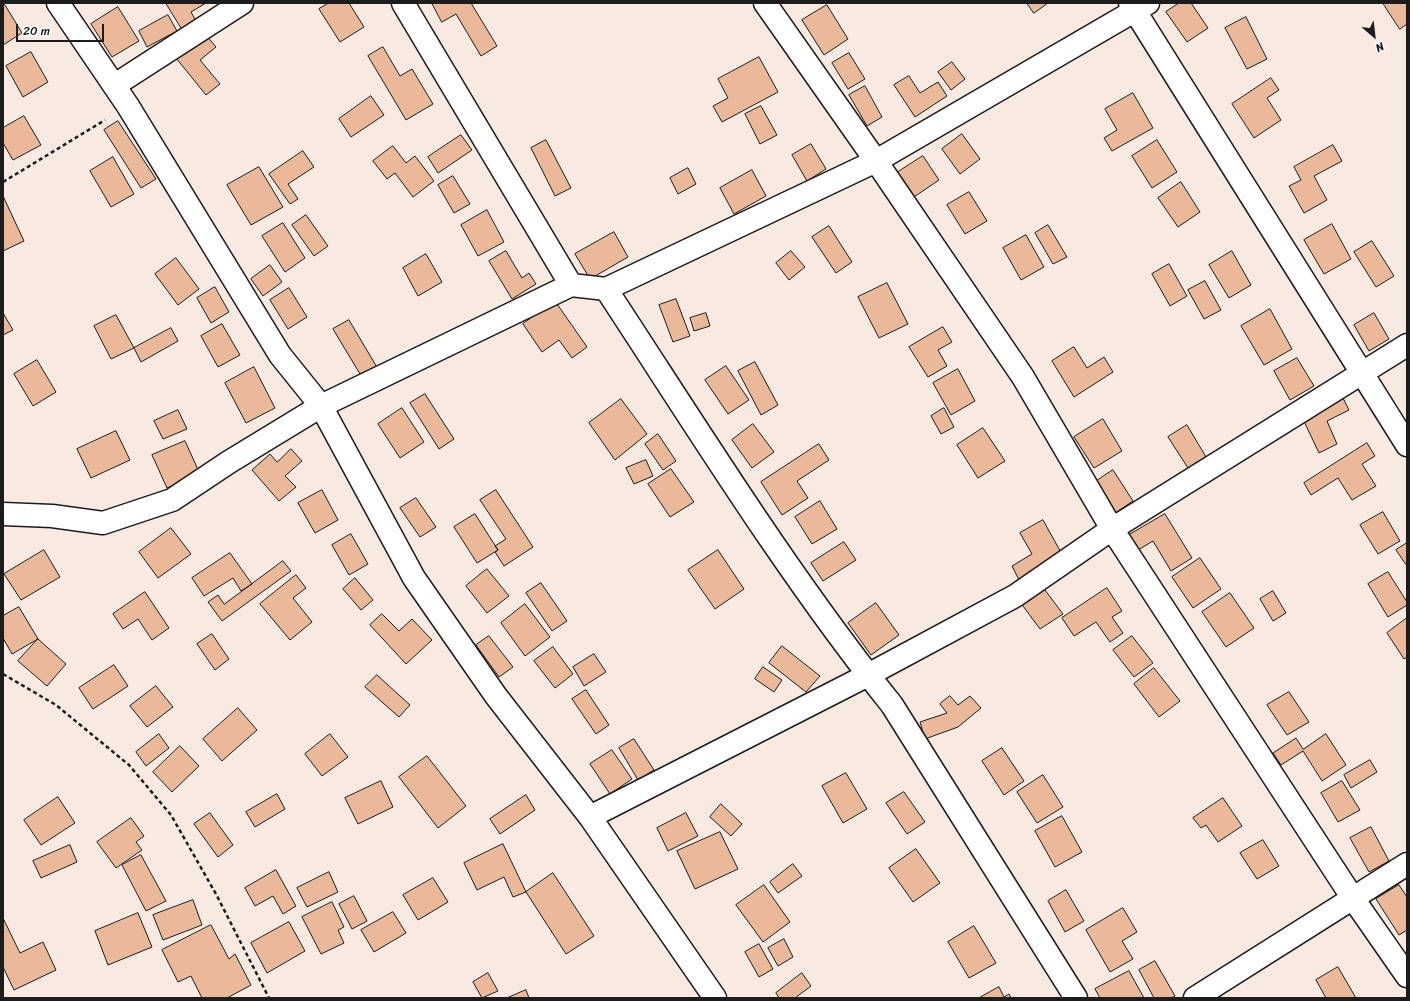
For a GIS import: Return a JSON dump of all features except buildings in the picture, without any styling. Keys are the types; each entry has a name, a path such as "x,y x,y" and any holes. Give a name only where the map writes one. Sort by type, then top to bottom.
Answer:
{"street":[{"path":"58,3 115,85 280,355 322,406 414,578 496,696 590,817 714,998"},
{"path":"115,85 242,3"},
{"path":"403,3 571,285"},
{"path":"765,3 876,161 1023,377 1112,529 1352,897 1407,976"},
{"path":"3,514 52,516 103,523 172,500 229,462 322,406 571,285 606,289 876,161 1138,6 1361,373 1407,445"},
{"path":"606,289 762,526 868,675 892,705 1076,998"},
{"path":"590,817 868,675 1015,596 1112,529 1407,345"},
{"path":"1195,998 1352,897 1407,864"}],"path":[{"path":"3,182 128,106"},
{"path":"3,674 56,705 129,765 171,815 216,894 269,998"}]}
